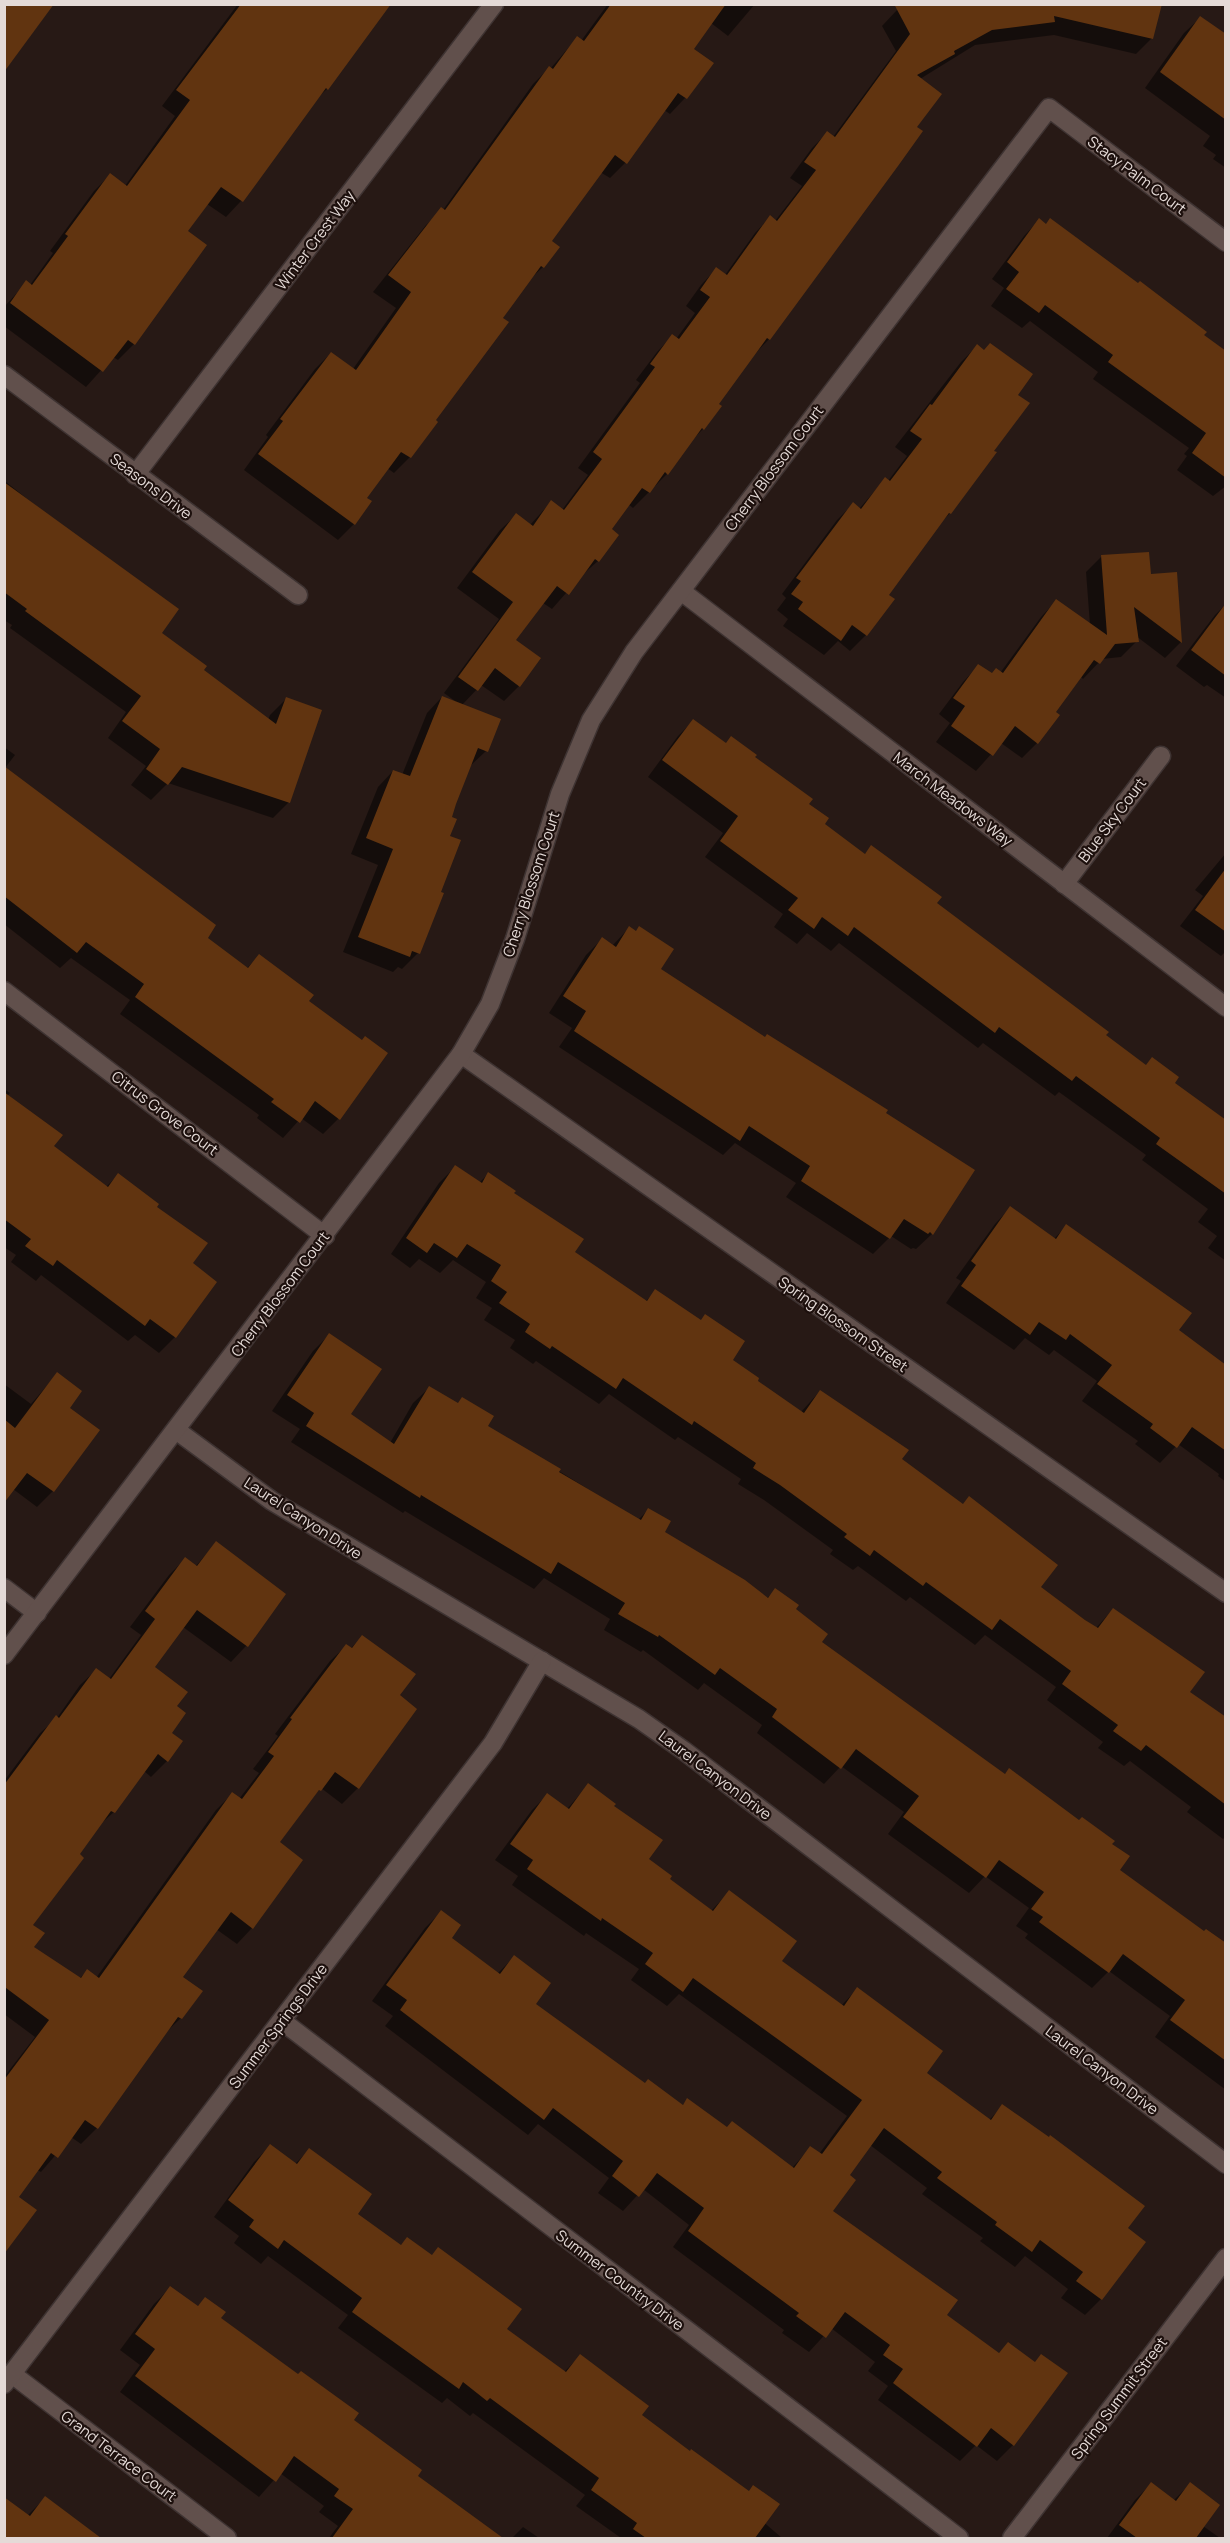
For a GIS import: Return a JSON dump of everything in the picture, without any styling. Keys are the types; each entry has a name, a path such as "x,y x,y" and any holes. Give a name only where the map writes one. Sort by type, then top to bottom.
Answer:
{"street":[{"name":"Winter Crest Way","path":"135,475 494,4"},
{"name":"Stacy Palm Court","path":"1049,108 1226,242"},
{"name":"Cherry Blossom Court","path":"4,1655 325,1236 461,1054 490,1004 515,939 560,794 591,720 634,652 1049,108"},
{"name":"Seasons Drive","path":"4,375 298,595"},
{"name":"March Meadows Way","path":"681,591 1226,1007"},
{"name":"Blue Sky Court","path":"1064,884 1161,756"},
{"name":"Citrus Grove Court","path":"4,991 325,1236"},
{"name":"Spring Blossom Street","path":"461,1054 1226,1593"},
{"name":"Laurel Canyon Drive","path":"176,1430 272,1501 639,1719 683,1750 1226,2164"},
{"path":"4,1588 37,1612"},
{"name":"Summer Springs Drive","path":"8,2379 493,1743 542,1661"},
{"name":"Summer Country Drive","path":"282,2021 959,2538"},
{"name":"Spring Summit Street","path":"1012,2538 1226,2258"},
{"name":"Grand Terrace Court","path":"8,2379 227,2538"}],"building":[{"path":"4,4 54,4 4,72"},
{"path":"241,4 391,4 243,202 221,187 188,231 207,245 135,345 128,340 103,372 10,303 26,280 32,285 68,236 65,234 110,173 127,186 190,100 176,90"},
{"path":"611,4 726,4 694,49 714,63 687,99 678,93 627,164 615,155 552,241 560,247 544,268 541,266 503,318 509,322 436,420 438,422 411,458 401,452 367,498 372,501 355,525 258,454 283,421 280,419 331,352 356,370 411,292 388,275 441,207 445,210 549,66 553,69 577,36 584,41"},
{"path":"894,4 1162,4 1153,39 1054,16 1055,22 992,30 917,75 942,94 917,127 923,131 770,340 767,338 719,404 722,406 704,430 702,428 668,475 665,472 650,493 642,488 612,529 619,535 599,562 595,559 569,595 557,586 516,640 541,658 520,687 495,668 478,691 458,677 513,602 472,572 516,513 533,526 551,500 564,510 602,459 593,452 655,367 650,364 672,334 679,339 710,297 700,290 716,267 727,275 770,215 777,221 816,170 804,162 827,131 835,137 910,34"},
{"path":"1200,16 1226,34 1226,120 1160,72"},
{"path":"1039,218 1046,224 1050,218 1138,283 1140,281 1207,332 1204,335 1226,351 1226,478 1192,453 1206,433 1108,362 1113,355 1045,305 1039,313 1006,289 1019,272 1007,262"},
{"path":"990,343 1033,374 1018,395 1030,403 994,451 997,452 889,595 895,599 867,636 852,625 841,641 798,609 803,602 791,594 801,581 796,578 853,502 861,509 885,477 890,481 922,439 910,431 977,344 984,350"},
{"path":"4,482 179,609 162,633 207,666 204,670 276,724 286,697 322,710 290,803 182,767 168,785 146,769 160,749 122,721 141,696 25,611 27,609 4,592"},
{"path":"1149,552 1151,574 1177,572 1182,643 1134,607 1139,642 1115,644 1100,664 1094,660 1056,712 1060,715 1038,744 1015,726 993,756 951,726 965,706 953,698 978,664 992,673 996,668 1003,673 1056,599 1107,635 1101,555"},
{"path":"1226,603 1226,676 1191,650"},
{"path":"442,696 501,719 488,752 478,748 456,804 452,817 457,819 450,836 461,840 441,892 444,893 420,954 412,951 410,957 358,937 393,849 366,838 393,770 410,776"},
{"path":"693,719 726,743 731,736 757,755 755,757 813,799 809,804 829,818 825,824 865,854 871,845 942,897 937,903 1109,1032 1106,1035 1146,1065 1152,1057 1179,1077 1175,1083 1226,1120 1226,1194 1156,1144 1160,1138 1076,1076 1072,1081 999,1027 995,1033 854,927 848,936 822,917 814,929 788,910 798,898 720,841 738,816 662,760"},
{"path":"4,766 216,925 208,938 248,968 259,954 314,995 309,1001 362,1040 365,1036 388,1053 340,1120 315,1101 300,1123 271,1102 274,1099 135,997 144,984 86,942 77,953 4,896"},
{"path":"1226,868 1226,932 1195,910"},
{"path":"629,926 636,931 639,926 674,949 661,969 765,1037 767,1034 888,1110 886,1113 975,1170 933,1235 904,1219 890,1239 801,1181 810,1166 749,1126 740,1141 574,1031 586,1011 563,996 602,937 616,947"},
{"path":"4,1092 63,1135 54,1146 108,1187 118,1173 159,1204 157,1207 208,1243 193,1263 217,1282 176,1338 150,1319 145,1326 57,1260 53,1266 25,1246 31,1239 4,1219"},
{"path":"455,1165 482,1183 488,1172 516,1191 514,1193 584,1239 575,1252 647,1301 655,1289 701,1320 705,1314 745,1341 733,1360 759,1378 758,1381 804,1413 820,1390 909,1450 902,1459 963,1504 969,1496 1058,1565 1041,1587 1085,1620 1098,1628 1113,1608 1205,1672 1190,1692 1226,1717 1226,1805 1146,1745 1141,1751 1113,1731 1118,1725 1062,1684 1071,1671 1000,1619 992,1630 926,1582 923,1586 874,1550 870,1556 844,1537 847,1534 753,1468 756,1463 694,1421 692,1425 623,1378 616,1389 552,1346 550,1349 525,1332 530,1324 499,1303 507,1292 491,1281 501,1265 467,1244 457,1258 434,1243 427,1253 406,1238"},
{"path":"1010,1206 1056,1239 1066,1224 1192,1313 1179,1330 1226,1365 1226,1451 1192,1427 1177,1448 1150,1428 1153,1424 1097,1384 1112,1365 1070,1334 1066,1340 1039,1322 1030,1335 961,1286 976,1265 971,1261"},
{"path":"329,1333 382,1369 351,1414 394,1444 429,1386 458,1403 462,1397 494,1416 488,1426 561,1469 559,1472 641,1520 648,1508 671,1521 665,1532 745,1580 768,1598 775,1588 799,1605 796,1609 828,1634 822,1642 1005,1774 1009,1768 1079,1820 1082,1817 1115,1841 1112,1844 1130,1856 1120,1870 1204,1931 1206,1929 1226,1943 1226,2061 1170,2020 1185,2000 1123,1954 1109,1973 1039,1922 1043,1917 1031,1909 1044,1892 999,1860 986,1878 903,1817 919,1796 856,1749 841,1769 772,1717 777,1709 720,1668 715,1675 659,1635 658,1637 618,1614 625,1603 558,1562 551,1574 421,1495 420,1498 306,1426 314,1413 287,1395"},
{"path":"57,1372 82,1391 70,1408 100,1430 54,1492 27,1473 4,1503 4,1419 15,1428"},
{"path":"216,1541 286,1594 248,1647 197,1610 155,1667 188,1692 177,1706 186,1713 172,1733 183,1741 168,1762 158,1754 115,1813 111,1811 80,1854 84,1858 33,1925 45,1933 34,1947 81,1978 87,1969 99,1978 232,1792 242,1799 274,1756 268,1752 292,1719 290,1718 346,1644 352,1648 362,1635 416,1674 400,1695 417,1709 359,1789 335,1772 321,1791 319,1790 280,1842 303,1860 253,1929 231,1912 183,1977 203,1991 182,2019 178,2017 98,2129 85,2120 58,2158 51,2153 19,2197 37,2210 4,2254 4,2080 49,2020 6,1988 4,1989 4,1785 56,1715 59,1718 96,1668 111,1679 155,1619 145,1611 185,1557 197,1566"},
{"path":"588,1783 616,1804 614,1806 663,1840 649,1859 672,1876 670,1879 713,1911 729,1890 797,1941 782,1961 844,2006 857,1987 943,2051 927,2073 991,2120 1002,2104 1049,2137 1050,2135 1145,2206 1128,2228 1146,2242 1102,2300 1076,2281 1083,2272 1040,2240 1032,2252 995,2225 997,2222 937,2178 942,2172 884,2128 850,2175 856,2180 833,2211 958,2300 947,2315 999,2353 1008,2342 1035,2362 1041,2354 1068,2373 1014,2446 991,2428 977,2447 893,2383 903,2369 883,2355 890,2345 845,2312 826,2338 796,2316 799,2313 688,2231 704,2208 657,2173 639,2197 612,2176 623,2161 553,2108 544,2120 400,2010 407,2000 386,1985 441,1910 461,1925 452,1938 500,1974 514,1955 551,1983 536,2004 645,2083 648,2079 683,2105 687,2098 727,2127 732,2121 794,2168 810,2146 822,2154 862,2100 693,1978 683,1992 645,1964 653,1953 602,1918 601,1921 527,1869 533,1860 510,1844 547,1793 569,1809"},
{"path":"270,2144 297,2164 309,2148 372,2194 358,2214 401,2245 407,2237 432,2255 438,2247 522,2309 507,2329 566,2372 580,2354 649,2406 642,2415 690,2451 691,2449 749,2491 753,2485 780,2504 755,2538 646,2538 633,2529 637,2523 591,2490 599,2478 490,2398 487,2401 463,2382 459,2389 352,2312 362,2298 284,2240 278,2249 249,2227 254,2220 228,2200"},
{"path":"170,2286 198,2306 205,2297 226,2312 221,2318 298,2374 301,2371 359,2413 354,2420 422,2470 418,2476 503,2538 332,2538 353,2509 334,2496 339,2489 294,2456 276,2482 135,2376 155,2349 135,2334"},
{"path":"1151,2482 1176,2501 1190,2482 1220,2505 1196,2538 1137,2538 1119,2525"},
{"path":"45,2496 101,2538 4,2538 4,2497 30,2516"}]}
